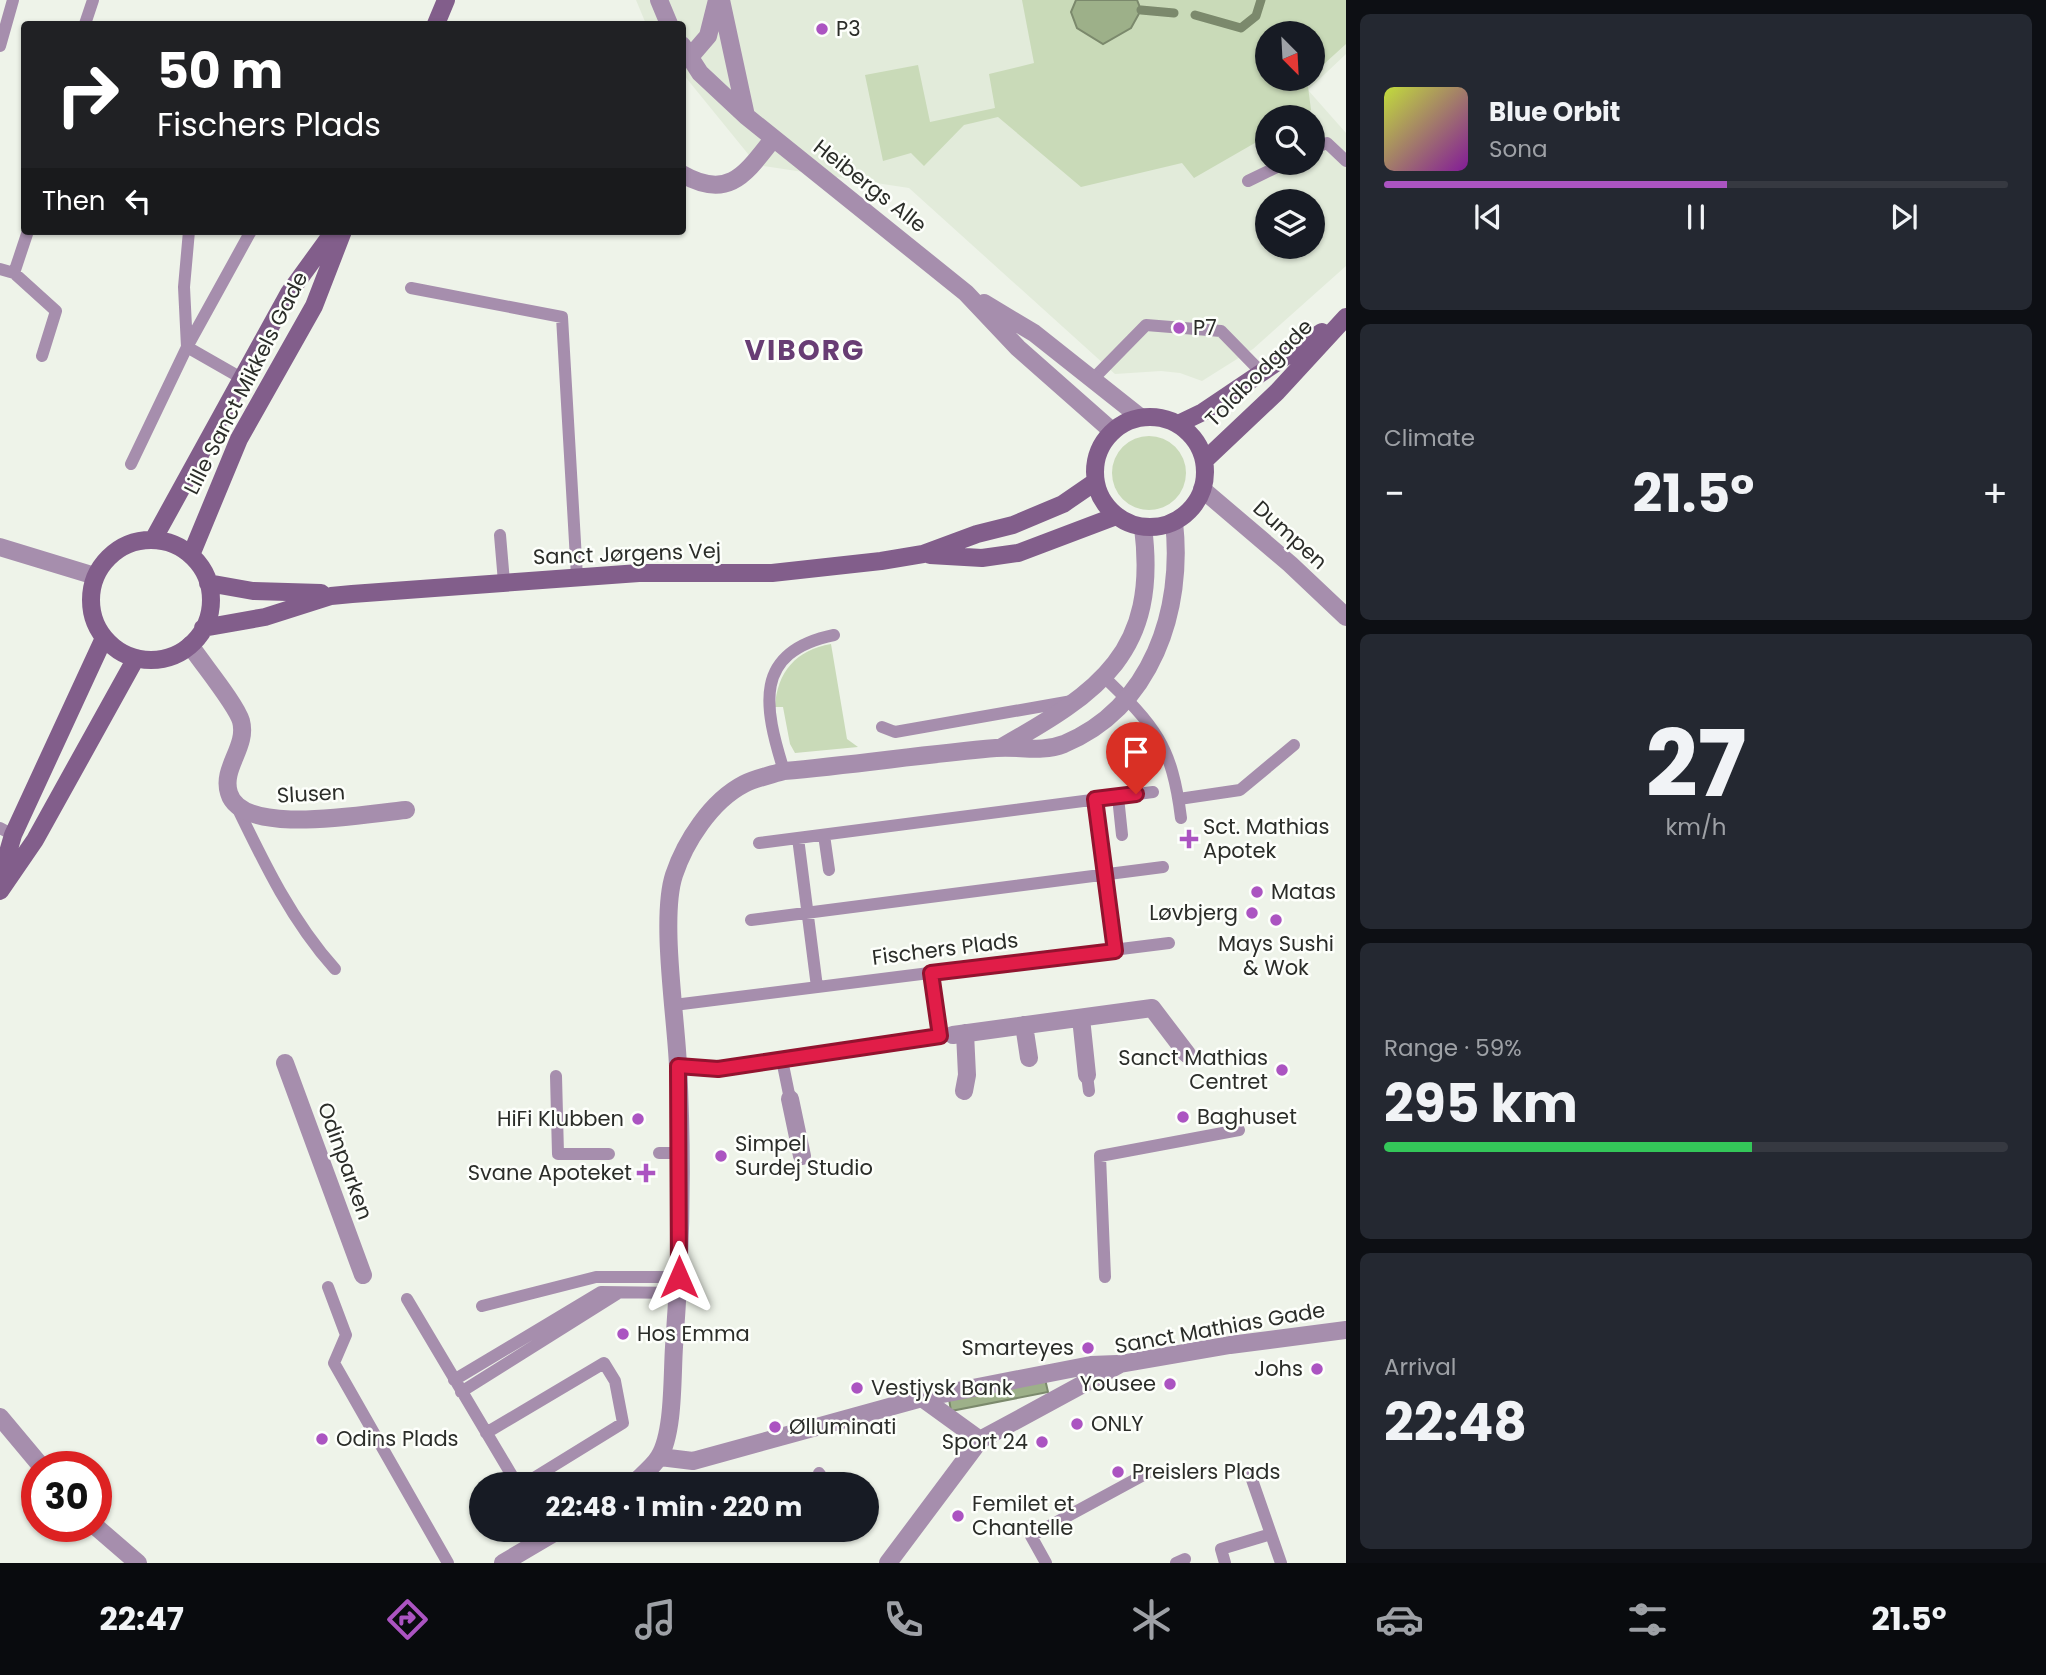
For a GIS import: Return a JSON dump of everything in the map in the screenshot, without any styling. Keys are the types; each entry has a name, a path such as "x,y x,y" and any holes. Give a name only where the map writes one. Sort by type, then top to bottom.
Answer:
{"street":[{"path":"437,21 446,0"},
{"path":"659,0 668,21"},
{"name":"Heibergs Alle","path":"719,0 708,36 686,51 699,73 746,116 879,220 966,293 1018,348 1112,431"},
{"name":"Heibergs Alle","path":"719,0 746,116"},
{"path":"686,176 698,183 718,186 733,182 748,171 773,138"},
{"name":"Lille Sanct Mikkels Gade","path":"153,540 289,293 331,235"},
{"name":"Lille Sanct Mikkels Gade","path":"191,555 239,439 314,306 341,235"},
{"name":"Heibergs Alle","path":"966,293 1034,333 1140,417"},
{"name":"Toldbodgade","path":"1178,424 1203,412 1263,374 1346,317"},
{"name":"Toldbodgade","path":"1204,461 1277,392 1346,317"},
{"path":"1140,417 1166,418 1178,424 1199,446 1204,461 1202,489 1196,502 1174,522 1143,527 1116,516 1106,506 1095,482 1097,455 1112,431 1140,417"},
{"name":"Sanct Jørgens Vej","path":"923,554 1063,504 1095,482"},
{"name":"Dumpen","path":"1202,489 1290,564 1346,617"},
{"name":"Sanct Jørgens Vej","path":"203,628 265,617 331,596 639,573 772,573 923,554 982,558 1018,553 1116,516"},
{"path":"646,1472 660,1457 668,1430 679,1285 678,1066 669,910 673,879 683,850 704,819 742,785 784,771 1000,748 1040,750 1062,745 1085,733 1126,699 1141,681 1165,634 1176,563 1174,522"},
{"path":"1000,748 1079,700 1122,654 1136,628 1145,597 1148,566 1143,527"},
{"path":"153,540 174,544 191,555 202,568 208,583 210,606 203,628 190,645 164,657 136,658 119,650 104,638 97,627 91,601 95,576 105,561 119,549 136,541 153,540"},
{"path":"1,551 95,576"},
{"name":"Sanct Jørgens Vej","path":"208,583 253,591 316,592 331,596"},
{"path":"0,880 6,831 104,638"},
{"path":"190,645 241,719 240,746 229,769 228,792 237,807"},
{"path":"0,891 35,840 136,658"},
{"name":"Slusen","path":"237,807 254,816 276,821 406,810"},
{"path":"964,1090 967,1075 953,1035 1152,1008 1187,1054"},
{"path":"1081,1018 1088,1083"},
{"path":"1024,1026 1029,1058"},
{"name":"Odinparken","path":"285,1063 363,1275"},
{"path":"790,1099 802,1156"},
{"name":"Sanct Mathias Gade","path":"888,1563 980,1440 1121,1364 1230,1345 1346,1330"},
{"path":"660,1457 693,1461 805,1438 922,1398 1091,1365 1121,1364"},
{"path":"922,1398 980,1440"},
{"path":"0,1417 28,1451"},
{"path":"112,1541 138,1563"},
{"path":"503,1563 539,1542"}],"lane":[{"path":"0,46 13,0"},
{"path":"86,21 93,0"},
{"path":"1325,143 1346,161"},
{"path":"1248,181 1260,175"},
{"path":"14,273 27,235"},
{"path":"187,347 184,287 189,235"},
{"path":"131,464 187,347 249,235"},
{"path":"0,269 14,273 56,311 42,356"},
{"path":"411,288 562,317 577,577"},
{"path":"1094,378 1146,325 1221,331 1263,374"},
{"path":"187,347 243,379"},
{"path":"500,535 504,582"},
{"path":"784,771 769,718 768,691 778,666 798,648 814,639 834,635"},
{"path":"1103,677 1126,699 1164,748 1174,769 1181,818"},
{"path":"882,727 895,732 1079,700"},
{"path":"1179,799 1240,790 1294,745"},
{"path":"759,843 1153,792"},
{"path":"1118,797 1122,835"},
{"path":"1095,799 1115,951"},
{"path":"237,807 278,889 309,940 335,969"},
{"path":"824,835 829,870"},
{"path":"798,838 817,987"},
{"path":"751,920 1163,867"},
{"name":"Fischers Plads","path":"674,1005 1169,943"},
{"path":"678,1066 709,1069 953,1035 931,973"},
{"path":"782,1060 790,1099"},
{"path":"556,1076 558,1154 610,1154"},
{"path":"1100,1156 1239,1130"},
{"path":"1097,1142 1100,1156 1105,1277"},
{"path":"659,1153 679,1153"},
{"path":"482,1306 596,1277 679,1285"},
{"path":"454,1380 604,1298 679,1285"},
{"path":"328,1287 346,1335 334,1363 448,1563"},
{"path":"461,1392 604,1298"},
{"path":"407,1299 510,1472"},
{"path":"486,1433 604,1363 615,1381 623,1423 543,1472"},
{"path":"1249,1471 1281,1563"},
{"path":"1046,1563 1031,1536 1149,1472"},
{"path":"1225,1563 1221,1549 1271,1534"}],"shaded area":[{"path":"636,0 1346,0 1346,54 1325,74 1325,21 1255,21 1255,91 1309,91 1321,105 1255,105 1255,175 1325,175 1325,109 1346,133 1346,266 1253,349 1202,381 1180,373 1161,371 1115,374 909,188 757,165 686,78 686,21 645,21"},
{"path":"1022,0 1346,0 1346,44 1325,63 1325,21 1255,21 1255,91 1309,91 1310,105 1255,105 1255,143 1194,178 1182,163 1081,187 998,117 964,125 924,166 911,153 883,161 865,75 918,65 930,122 995,108 989,74 1034,63"},
{"path":"1076,0 1137,0 1141,10 1131,28 1103,44 1077,28 1071,12"},
{"path":"1149,436 1170,442 1180,452 1186,473 1180,494 1170,504 1149,510 1128,504 1118,494 1112,473 1118,452 1128,442"},
{"path":"831,644 847,739 858,747 795,753 790,744 783,707 775,707 780,683 784,673 798,657"},
{"path":"1045,1379 1048,1392 951,1411 949,1399"}],"waterway":[{"path":"1195,15 1241,28 1256,16 1261,0"},
{"path":"1141,10 1174,13"}],"place":[{"name":"P3","path":"822,29"},
{"name":"P7","path":"1179,328"},
{"name":"Sct. Mathias Apotek","path":"1189,839"},
{"name":"Matas","path":"1257,892"},
{"name":"Løvbjerg","path":"1252,913"},
{"name":"Mays Sushi & Wok","path":"1276,920"},
{"name":"Sanct Mathias Centret","path":"1282,1070"},
{"name":"Baghuset","path":"1183,1117"},
{"name":"HiFi Klubben","path":"638,1119"},
{"name":"Simpel Surdej Studio","path":"721,1156"},
{"name":"Svane Apoteket","path":"646,1173"},
{"name":"Hos Emma","path":"623,1334"},
{"name":"Smarteyes","path":"1088,1348"},
{"name":"Johs","path":"1317,1369"},
{"name":"Yousee","path":"1170,1384"},
{"name":"Vestjysk Bank","path":"857,1388"},
{"name":"ONLY","path":"1077,1424"},
{"name":"Ølluminati","path":"775,1427"},
{"name":"Odins Plads","path":"322,1439"},
{"name":"Sport 24","path":"1042,1442"},
{"name":"Preislers Plads","path":"1118,1472"},
{"name":"Femilet et Chantelle","path":"958,1516"}],"district":[{"name":"VIBORG","path":"805,350"}],"route":[{"path":"679,1277 678,1066 718,1069 940,1036 931,973 1115,951 1095,799 1136,794"}]}
